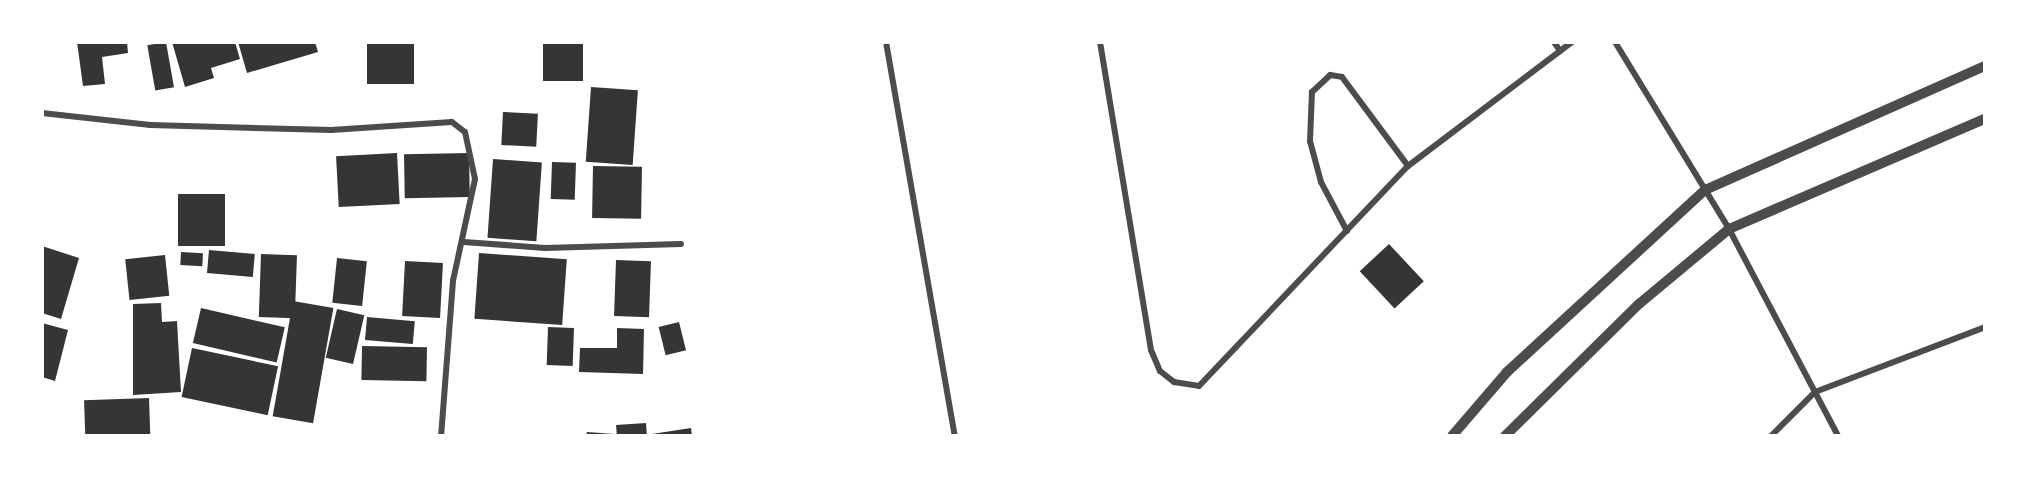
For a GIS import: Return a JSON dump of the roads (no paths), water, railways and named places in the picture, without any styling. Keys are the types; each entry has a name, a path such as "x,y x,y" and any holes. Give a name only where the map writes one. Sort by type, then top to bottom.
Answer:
{"street":[{"path":"886,42 955,436"},
{"path":"1100,42 1151,350 1160,371 1174,382 1199,386 1408,166 1572,42"},
{"path":"1554,42 1560,51"},
{"path":"1615,42 1729,229 1838,436"},
{"path":"1452,436 1507,372 1704,190 1985,66"},
{"path":"1347,231 1321,182 1310,141 1312,92 1330,75 1342,77 1408,166"},
{"path":"42,113 150,125 331,130 452,122 470,142 475,179 464,242 453,281 441,436"},
{"path":"1505,436 1647,297 1729,229 1985,119"},
{"path":"464,242 545,248 681,244"},
{"path":"1771,436 1815,392 1985,327"}]}
